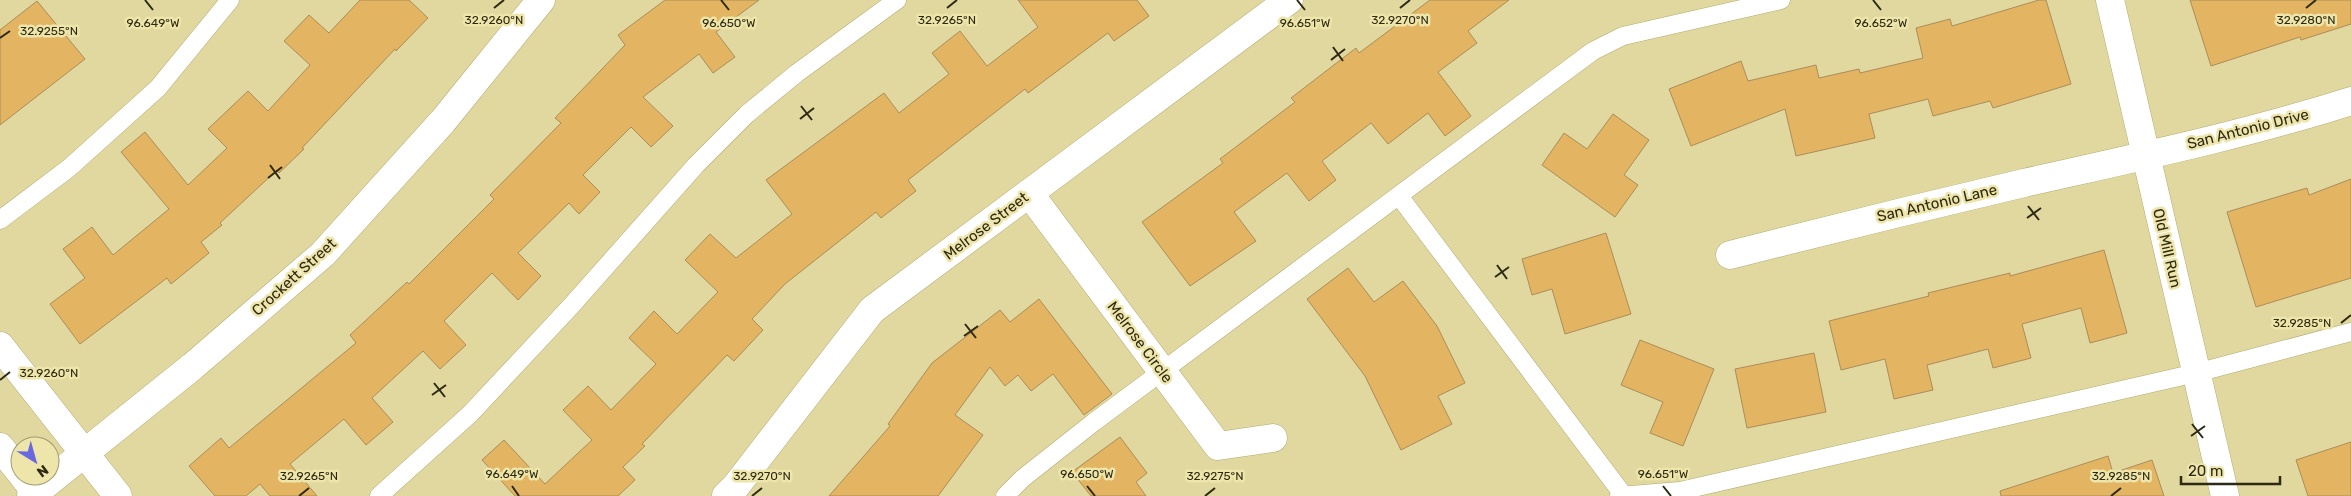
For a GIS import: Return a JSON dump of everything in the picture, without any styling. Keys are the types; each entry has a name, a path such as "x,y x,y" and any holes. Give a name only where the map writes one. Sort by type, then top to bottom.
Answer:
{"street":[{"name":"Crockett Street","path":"60,468 85,453 193,366 323,254 443,121 541,0"},
{"name":"Melrose Street","path":"726,496 736,486 872,310 1289,0"},
{"name":"Old Mill Run","path":"2110,0 2225,496"},
{"name":"San Antonio Drive","path":"2145,156 2306,115 2351,101"},
{"name":"San Antonio Lane","path":"1730,255 1902,211 2145,156"},
{"name":"Melrose Circle","path":"1029,193 1218,446 1273,438"},
{"path":"0,346 118,496"},
{"path":"0,447 10,460"}],"lane":[{"path":"0,220 70,168 158,88 230,0"},
{"path":"379,496 470,414 578,298 696,165 748,114 796,73 897,0"},
{"path":"1005,496 1023,478 1086,427 1593,50 1623,36 1781,0"},
{"path":"1399,196 1624,496"},
{"path":"1620,496 1680,490 2196,373 2351,332"}],"building":[{"path":"360,0 409,0 428,18 396,51 395,49 302,148 304,149 279,173 277,170 220,223 222,225 201,242 209,253 171,284 167,278 80,344 50,304 85,278 63,249 92,227 113,255 169,209 121,152 145,132 188,185 227,148 208,129 248,91 268,111 310,65 284,41 309,15 329,33"},
{"path":"665,0 759,0 716,32 735,57 713,73 699,54 643,97 673,126 651,147 631,127 583,175 600,192 579,214 569,203 518,253 541,276 518,300 492,273 444,321 466,345 440,369 423,351 372,398 393,422 366,445 344,419 290,464 317,496 270,496 260,484 246,496 215,496 189,466 221,438 229,448 356,343 350,335 407,282 409,284 494,199 490,195 561,123 555,118 625,45 618,35"},
{"path":"1018,0 1137,0 1149,16 1114,41 1108,33 1028,93 1025,89 908,180 916,191 881,218 876,212 785,284 752,319 763,330 734,361 727,355 642,444 645,446 623,467 635,480 618,496 515,496 482,460 504,440 545,484 592,440 563,410 588,386 611,410 656,364 629,338 654,311 677,334 718,292 685,260 710,234 736,258 792,214 766,180 884,93 899,113 949,74 932,53 960,31 987,66 1038,27"},
{"path":"1430,0 1509,0 1468,31 1477,43 1438,72 1471,116 1445,136 1428,113 1388,144 1371,123 1322,161 1336,180 1309,201 1287,173 1234,212 1256,241 1190,286 1142,222 1223,163 1220,159 1295,102 1291,98 1356,48 1359,53"},
{"path":"2039,0 2046,0 2071,84 1993,108 1990,101 1933,116 1928,99 1869,114 1875,138 1796,156 1785,109 1691,146 1669,89 1741,61 1748,81 1816,65 1819,78 1859,69 1860,73 1923,58 1916,28 1950,19 1952,26"},
{"path":"2190,0 2351,0 2351,24 2301,40 2300,37 2211,66"},
{"path":"37,1 85,59 0,125 0,30"},
{"path":"1613,114 1649,140 1624,175 1638,185 1615,217 1542,165 1564,133 1587,149"},
{"path":"2351,179 2351,278 2256,307 2227,212 2307,188 2309,195"},
{"path":"1606,233 1631,314 1565,334 1552,289 1532,295 1522,259"},
{"path":"2104,250 2127,333 2090,343 2081,308 2022,324 2031,358 1993,368 1988,349 1927,365 1933,390 1894,399 1885,359 1841,370 1829,321 1929,296 1928,293 2010,273 2010,276"},
{"path":"1348,268 1374,302 1403,281 1437,326 1465,383 1438,396 1452,424 1401,450 1365,376 1307,299"},
{"path":"1039,299 1112,394 1084,415 1053,374 1031,391 1018,375 1005,386 990,367 955,415 983,435 938,496 829,496 890,426 888,424 932,363 1000,310 1010,322"},
{"path":"1640,340 1714,369 1683,446 1650,433 1663,402 1621,385"},
{"path":"1814,353 1826,412 1747,428 1735,369"},
{"path":"1120,437 1147,473 1136,482 1146,496 1091,496 1072,472"},
{"path":"2351,442 2351,496 2308,496 2296,460"},
{"path":"2108,456 2113,473 2152,460 2164,496 2001,496 2000,491"}]}
